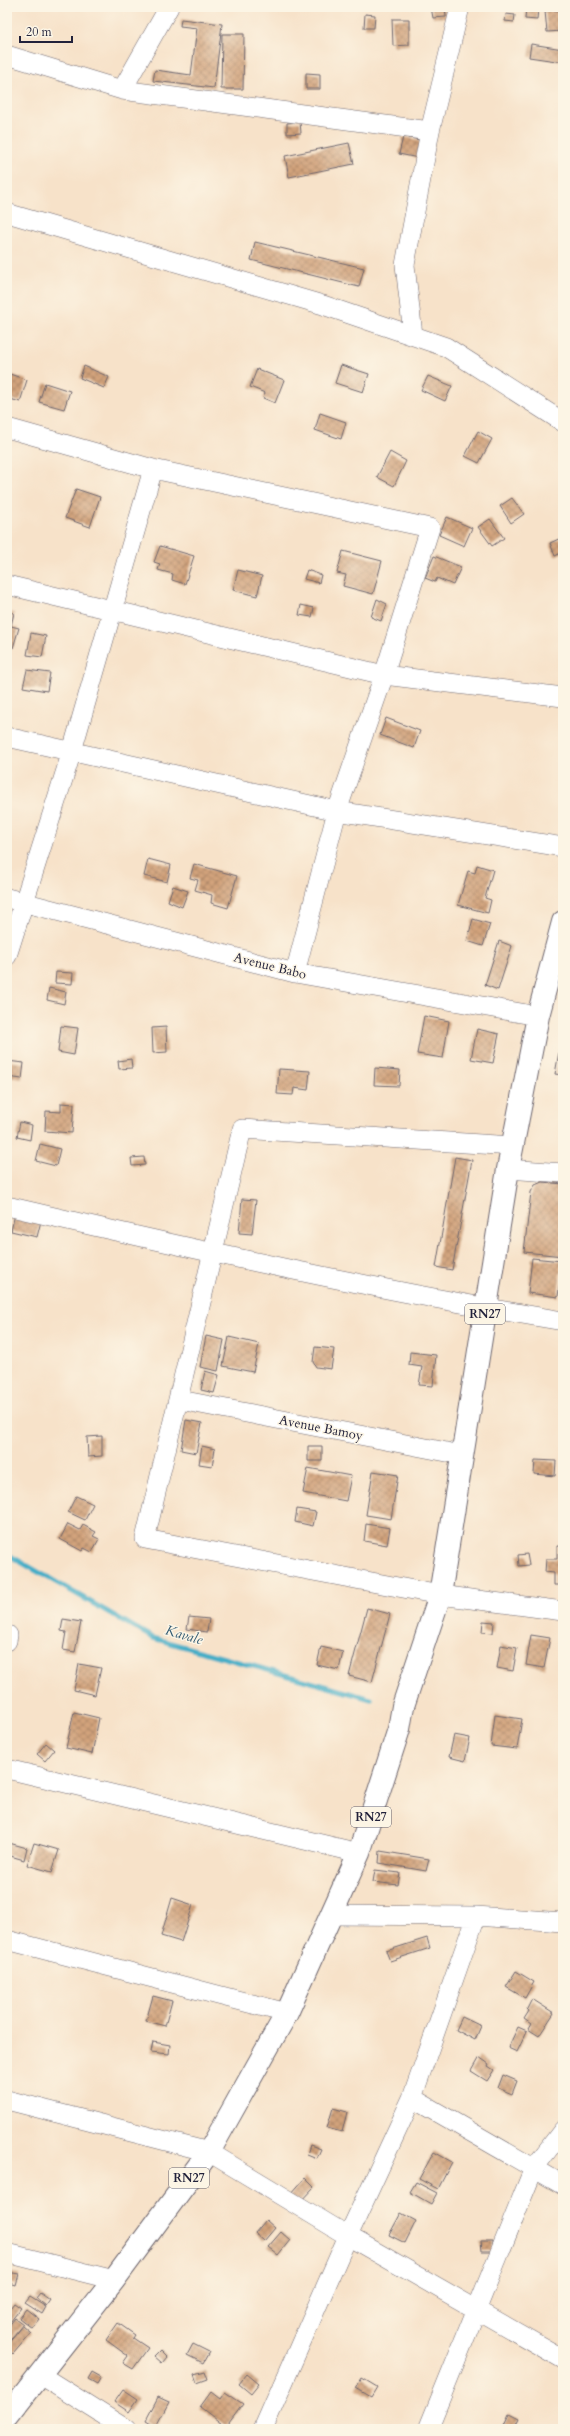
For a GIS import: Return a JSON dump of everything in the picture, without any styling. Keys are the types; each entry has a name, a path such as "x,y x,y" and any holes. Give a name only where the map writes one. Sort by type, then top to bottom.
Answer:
{"main road":[{"name":"RN27","path":"7,2416 40,2376 114,2280 209,2152 286,2013 359,1853 399,1729 403,1706 440,1595 508,1169 538,1016 563,922"}],"street":[{"path":"122,90 170,7"},
{"path":"413,335 405,265 430,132 460,7"},
{"path":"7,55 122,90 430,132"},
{"path":"7,213 323,305 446,347 563,422"},
{"path":"7,428 154,469 430,528 384,675 337,811 295,973"},
{"path":"7,956 16,900 72,751 114,611 154,469"},
{"path":"7,585 384,675 563,697"},
{"path":"7,737 337,811 563,847"},
{"name":"Avenue Babo","path":"16,900 295,973 538,1016"},
{"path":"513,1146 242,1129 212,1254 180,1400 145,1539 440,1595 563,1611"},
{"path":"508,1169 563,1173"},
{"path":"7,1206 212,1254 486,1308 563,1321"},
{"name":"Avenue Bamoy","path":"180,1400 462,1455"},
{"path":"7,1769 359,1853"},
{"path":"330,1915 476,1916 563,1922"},
{"path":"263,2429 348,2236 412,2098 476,1916"},
{"path":"7,1940 286,2013"},
{"path":"412,2098 563,2185"},
{"path":"7,2100 209,2152 348,2236 563,2359"},
{"path":"428,2429 534,2168 563,2130"},
{"path":"7,2253 114,2280"},
{"path":"40,2376 126,2429"}],"building":[{"path":"431,7 445,7 446,17 433,18"},
{"path":"526,7 538,7 537,20 525,19"},
{"path":"563,10 563,31 547,32 545,11"},
{"path":"365,14 375,15 374,28 364,28"},
{"path":"506,14 515,15 514,22 505,21"},
{"path":"181,19 222,24 214,88 153,81 155,70 191,75 197,28 180,26"},
{"path":"392,19 409,19 409,45 393,46"},
{"path":"222,34 244,34 243,89 221,89"},
{"path":"531,44 563,49 563,62 529,57"},
{"path":"306,73 320,74 320,89 306,89"},
{"path":"300,122 301,133 287,134 287,123"},
{"path":"403,137 427,141 423,159 399,154"},
{"path":"349,143 354,164 289,177 285,156"},
{"path":"255,242 364,268 359,287 251,260"},
{"path":"341,365 369,374 363,392 335,383"},
{"path":"84,366 109,377 104,388 80,378"},
{"path":"257,369 284,380 275,403 263,398 265,393 250,387"},
{"path":"7,373 27,380 20,402 7,398"},
{"path":"428,376 452,386 445,401 421,390"},
{"path":"45,383 70,391 64,409 39,402"},
{"path":"320,413 346,422 341,439 315,430"},
{"path":"478,431 492,439 479,463 465,456"},
{"path":"390,452 406,461 394,486 377,477"},
{"path":"76,489 100,497 90,527 65,518"},
{"path":"512,498 524,514 511,523 500,506"},
{"path":"447,517 472,528 464,546 439,535"},
{"path":"490,519 504,538 492,546 478,527"},
{"path":"563,537 563,552 555,556 550,543"},
{"path":"160,546 194,556 185,584 172,580 173,574 158,570 160,564 154,562"},
{"path":"343,551 382,561 373,594 343,586 346,575 337,573"},
{"path":"434,556 461,567 453,585 437,578 435,582 425,578"},
{"path":"238,570 262,576 257,596 233,590"},
{"path":"307,570 321,575 319,583 304,579"},
{"path":"377,599 387,604 381,621 371,617"},
{"path":"301,605 314,608 312,617 299,615"},
{"path":"7,612 14,613 11,626 19,628 13,648 7,647"},
{"path":"31,633 46,636 42,657 27,655"},
{"path":"27,670 50,673 47,691 23,687"},
{"path":"386,718 420,731 414,748 380,735"},
{"path":"148,859 171,865 167,882 144,876"},
{"path":"194,864 237,876 228,908 211,903 212,895 195,890 198,880 190,878"},
{"path":"477,865 493,870 485,898 491,900 488,913 458,905 468,871 475,873"},
{"path":"173,886 188,891 182,907 168,901"},
{"path":"473,919 490,924 483,946 467,941"},
{"path":"499,941 512,946 498,990 485,985"},
{"path":"56,972 73,973 72,984 55,983"},
{"path":"49,988 66,992 64,1004 47,1000"},
{"path":"424,1016 449,1021 443,1058 417,1054"},
{"path":"61,1026 78,1028 74,1055 58,1052"},
{"path":"166,1027 167,1052 153,1053 152,1028"},
{"path":"477,1029 499,1034 493,1063 471,1059"},
{"path":"559,1052 563,1053 563,1075 555,1074"},
{"path":"131,1059 132,1068 119,1069 118,1061"},
{"path":"7,1061 24,1063 22,1079 7,1077"},
{"path":"375,1068 400,1070 399,1086 374,1085"},
{"path":"279,1069 310,1071 308,1090 294,1088 293,1095 277,1094"},
{"path":"61,1103 74,1104 72,1133 45,1131 46,1111 61,1112"},
{"path":"20,1122 32,1125 30,1140 17,1137"},
{"path":"40,1144 60,1149 56,1166 36,1161"},
{"path":"144,1157 145,1165 132,1166 131,1158"},
{"path":"455,1157 472,1160 452,1270 436,1267"},
{"path":"542,1182 563,1184 563,1256 524,1252 531,1192 535,1185"},
{"path":"242,1199 256,1200 252,1234 239,1233"},
{"path":"15,1214 41,1221 37,1237 11,1231"},
{"path":"532,1258 562,1261 558,1297 528,1293"},
{"path":"206,1336 224,1340 218,1371 200,1367"},
{"path":"229,1337 259,1344 253,1372 223,1366"},
{"path":"315,1347 334,1349 331,1369 316,1367 313,1362"},
{"path":"410,1352 436,1355 433,1386 419,1385 422,1367 409,1365"},
{"path":"205,1371 219,1375 214,1393 201,1390"},
{"path":"186,1420 202,1423 196,1453 181,1450"},
{"path":"102,1436 102,1456 88,1457 87,1437"},
{"path":"202,1446 215,1449 212,1466 199,1464"},
{"path":"308,1446 322,1446 322,1461 308,1461"},
{"path":"535,1460 556,1461 555,1476 534,1474"},
{"path":"308,1468 351,1476 346,1501 303,1493"},
{"path":"373,1471 398,1475 391,1519 366,1515"},
{"path":"76,1496 93,1504 85,1520 68,1512"},
{"path":"297,1509 316,1512 313,1526 295,1522"},
{"path":"68,1524 80,1530 83,1525 96,1532 93,1536 99,1539 92,1552 84,1548 82,1551 60,1539"},
{"path":"366,1524 390,1528 387,1545 364,1541"},
{"path":"557,1546 563,1546 563,1585 554,1585 554,1573 545,1572 546,1559 557,1559"},
{"path":"527,1554 529,1565 519,1566 518,1555"},
{"path":"367,1608 390,1614 372,1682 349,1676"},
{"path":"189,1617 209,1619 207,1632 187,1629"},
{"path":"63,1619 81,1622 75,1652 63,1650 66,1632 61,1631"},
{"path":"483,1621 494,1622 493,1633 482,1632"},
{"path":"531,1635 550,1638 544,1668 526,1665"},
{"path":"501,1645 517,1648 513,1671 497,1668"},
{"path":"321,1647 343,1652 339,1670 317,1665"},
{"path":"79,1664 101,1668 95,1695 74,1690"},
{"path":"74,1712 99,1718 92,1754 66,1748"},
{"path":"495,1715 522,1719 517,1749 491,1746"},
{"path":"454,1735 470,1738 465,1761 449,1757"},
{"path":"46,1743 54,1750 45,1761 37,1754"},
{"path":"9,1843 27,1848 24,1860 7,1855"},
{"path":"34,1843 59,1850 52,1872 27,1865"},
{"path":"380,1851 429,1859 426,1871 379,1863"},
{"path":"375,1870 400,1873 398,1885 373,1882"},
{"path":"172,1898 193,1905 181,1942 161,1936"},
{"path":"427,1938 430,1948 390,1961 386,1951"},
{"path":"516,1971 534,1982 525,1998 506,1987"},
{"path":"153,1996 172,2001 165,2026 146,2021"},
{"path":"532,1999 554,2013 539,2036 528,2029 531,2024 524,2019 529,2011 527,2009"},
{"path":"462,2017 481,2026 475,2040 456,2030"},
{"path":"518,2027 527,2031 517,2052 508,2048"},
{"path":"153,2042 170,2045 169,2054 151,2052"},
{"path":"479,2057 489,2064 488,2066 494,2070 487,2081 471,2071"},
{"path":"503,2075 517,2081 512,2094 498,2088"},
{"path":"333,2108 347,2112 342,2132 327,2128"},
{"path":"310,2145 321,2149 317,2158 307,2154"},
{"path":"434,2152 452,2162 438,2189 419,2179"},
{"path":"305,2178 314,2187 299,2203 290,2195"},
{"path":"416,2182 437,2193 431,2204 410,2192"},
{"path":"401,2213 416,2221 405,2243 389,2235"},
{"path":"266,2220 275,2228 264,2241 255,2233"},
{"path":"281,2232 290,2240 278,2255 268,2247"},
{"path":"481,2241 493,2241 493,2251 482,2251"},
{"path":"7,2272 19,2274 16,2285 7,2282"},
{"path":"40,2293 50,2300 46,2306 36,2298"},
{"path":"30,2297 46,2307 42,2314 25,2303"},
{"path":"14,2303 21,2308 7,2326 7,2312"},
{"path":"26,2309 39,2319 32,2328 19,2318"},
{"path":"15,2318 23,2324 7,2344 7,2328"},
{"path":"118,2323 135,2335 133,2338 148,2348 133,2369 123,2363 128,2356 106,2340"},
{"path":"23,2326 31,2333 13,2354 7,2348 7,2345"},
{"path":"193,2344 209,2352 203,2363 187,2355"},
{"path":"160,2350 167,2357 162,2363 154,2356"},
{"path":"205,2371 208,2379 197,2383 194,2374"},
{"path":"92,2372 101,2377 97,2384 88,2379"},
{"path":"247,2374 259,2384 251,2394 239,2384"},
{"path":"362,2378 377,2387 371,2397 356,2388"},
{"path":"123,2389 138,2399 129,2412 114,2402"},
{"path":"211,2392 220,2399 225,2392 243,2404 226,2427 200,2407"},
{"path":"158,2397 169,2402 155,2428 145,2422"},
{"path":"509,2414 519,2419 514,2429 502,2429"}],"waterway":[{"name":"Kavale","path":"7,1554 153,1638 371,1699"}]}
